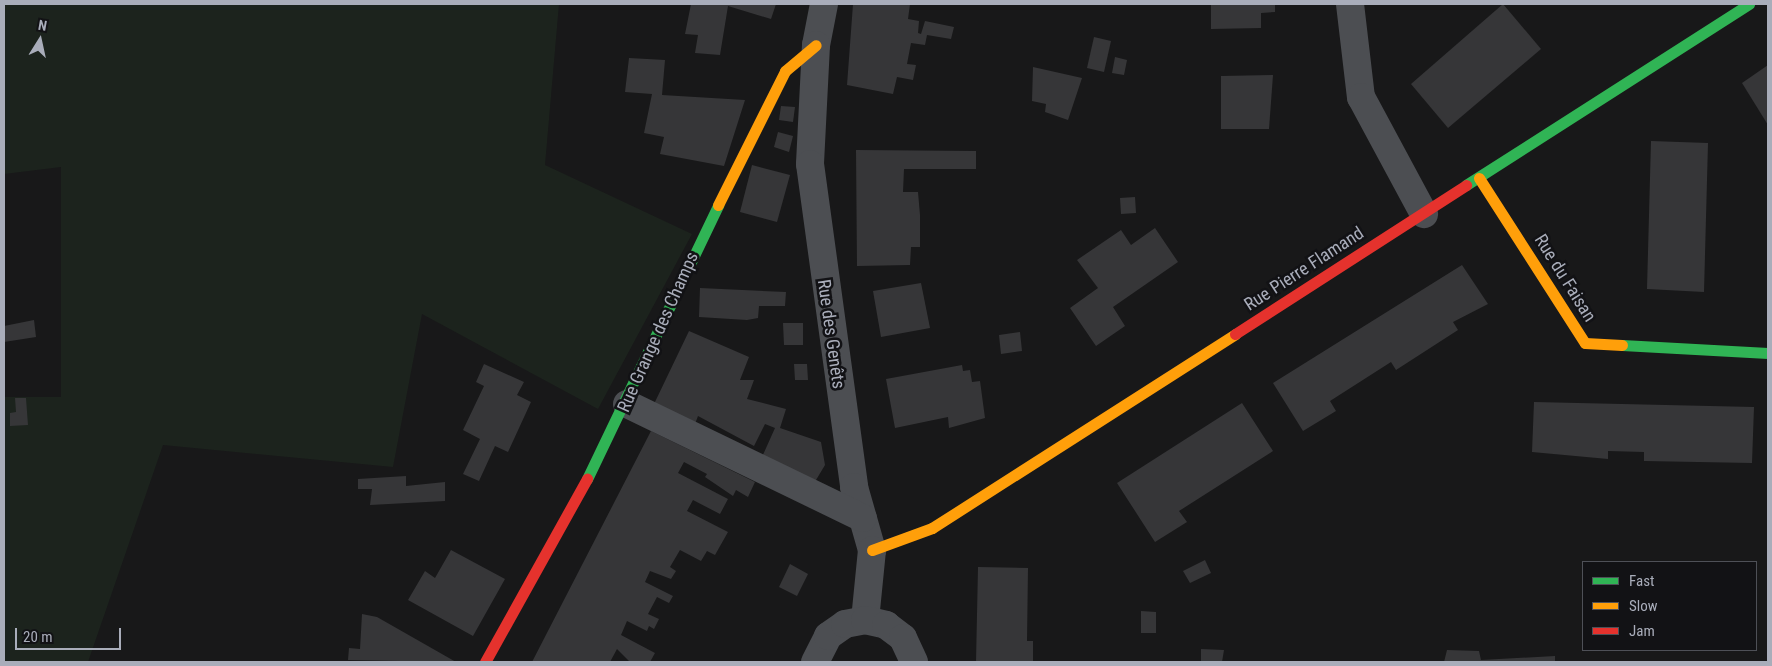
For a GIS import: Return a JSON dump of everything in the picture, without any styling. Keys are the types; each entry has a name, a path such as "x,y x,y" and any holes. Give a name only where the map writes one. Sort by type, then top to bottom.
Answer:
{"street":[{"path":"816,44 824,4"},
{"path":"1350,4 1361,97 1424,214"},
{"name":"Rue Pierre Flamand","path":"872,550 932,528 1749,4"},
{"name":"Rue Grange des Champs","path":"484,662 541,568 627,404 695,250 785,71 816,44"},
{"name":"Rue des Genêts","path":"816,44 810,164 837,377 863,518 872,550 865,620"},
{"name":"Rue du Faisan","path":"1479,178 1585,343 1768,353"},
{"path":"627,404 863,518"},
{"path":"815,662 828,636 845,624 865,620 886,625 903,638 914,662"}],"shaded area":[{"path":"4,4 559,4 545,165 692,234 598,409 422,314 393,467 163,445 88,662 4,662 4,397 61,397 61,167 4,174"}],"building":[{"path":"691,4 776,4 771,19 728,6 720,55 695,53 698,35 685,34"},
{"path":"853,4 910,4 908,19 919,21 918,33 921,34 925,21 954,27 951,39 927,35 925,45 911,43 907,64 916,65 913,80 897,77 893,94 847,85"},
{"path":"1211,4 1275,4 1275,12 1261,13 1261,28 1211,29"},
{"path":"1503,4 1541,49 1448,128 1411,84"},
{"path":"1094,37 1111,41 1104,72 1087,68"},
{"path":"1115,57 1127,60 1124,75 1112,73"},
{"path":"629,58 665,60 662,95 745,100 724,166 660,154 664,137 644,133 652,94 625,92"},
{"path":"1768,65 1768,125 1742,83"},
{"path":"1033,67 1082,78 1068,120 1045,112 1046,104 1032,101"},
{"path":"1273,75 1269,129 1221,129 1221,76"},
{"path":"781,106 795,107 793,122 779,120"},
{"path":"778,132 793,136 789,152 774,147"},
{"path":"1651,141 1708,143 1704,292 1647,289"},
{"path":"856,150 976,151 976,169 904,169 903,192 918,192 920,215 920,247 911,247 910,265 857,266"},
{"path":"752,165 790,175 777,222 740,212"},
{"path":"1135,197 1136,213 1121,214 1120,198"},
{"path":"1155,228 1178,262 1113,307 1125,326 1096,346 1070,308 1098,288 1077,260 1121,230 1131,245"},
{"path":"1462,265 1488,304 1453,322 1458,330 1396,370 1391,362 1330,401 1336,411 1303,431 1273,383"},
{"path":"921,283 930,328 881,337 873,291"},
{"path":"700,288 786,292 785,306 759,306 758,318 747,320 699,317"},
{"path":"34,320 36,337 4,342 4,326"},
{"path":"783,323 803,323 803,345 784,345"},
{"path":"689,331 749,357 740,380 754,380 747,399 786,409 780,428 821,442 825,465 813,485 762,457 775,428 765,424 754,446 698,416 695,424 654,404"},
{"path":"1020,332 1022,351 1001,354 999,335"},
{"path":"484,364 524,382 517,395 531,402 508,452 495,446 479,481 463,474 480,439 463,430 484,386 476,382"},
{"path":"794,364 807,364 808,380 795,380"},
{"path":"962,365 963,371 970,370 972,382 980,381 985,418 949,428 948,417 895,428 886,379"},
{"path":"15,398 26,398 28,425 10,426 10,413 16,412"},
{"path":"1534,402 1754,407 1752,463 1644,461 1644,452 1608,451 1608,459 1532,452"},
{"path":"1242,403 1273,451 1179,511 1187,522 1155,542 1117,483"},
{"path":"651,431 755,482 748,497 736,490 733,496 705,477 707,474 684,462 678,473 728,499 720,514 693,500 687,511 728,532 715,555 707,551 701,561 680,550 670,567 676,571 671,579 650,571 645,582 673,596 669,603 657,597 648,614 659,619 654,629 649,626 647,631 627,621 621,635 655,653 650,662 629,661 617,649 610,662 532,662"},
{"path":"406,476 406,486 445,482 445,501 370,505 372,489 358,489 358,479"},
{"path":"451,550 505,579 473,636 408,600 425,571 435,578"},
{"path":"1205,560 1211,573 1190,583 1183,571"},
{"path":"790,564 808,574 797,596 779,587"},
{"path":"978,567 1028,568 1027,641 1033,641 1033,662 976,662"},
{"path":"1141,611 1156,612 1156,633 1141,633"},
{"path":"362,614 377,617 456,662 348,660 349,648 360,649"},
{"path":"1201,649 1224,650 1222,662 1201,662"},
{"path":"1447,650 1479,651 1481,660 1555,656 1555,662 1444,662"}],"traffic: fast":[{"path":"1466,185 1749,4"},
{"path":"587,479 718,205"},
{"path":"1622,345 1768,353"}],"traffic: slow":[{"path":"718,205 785,71 816,45"},
{"path":"1479,178 1585,343 1622,345"},
{"path":"872,550 932,528 1235,334"}],"traffic: jam":[{"path":"1235,334 1466,185"},
{"path":"485,662 587,479"}]}
